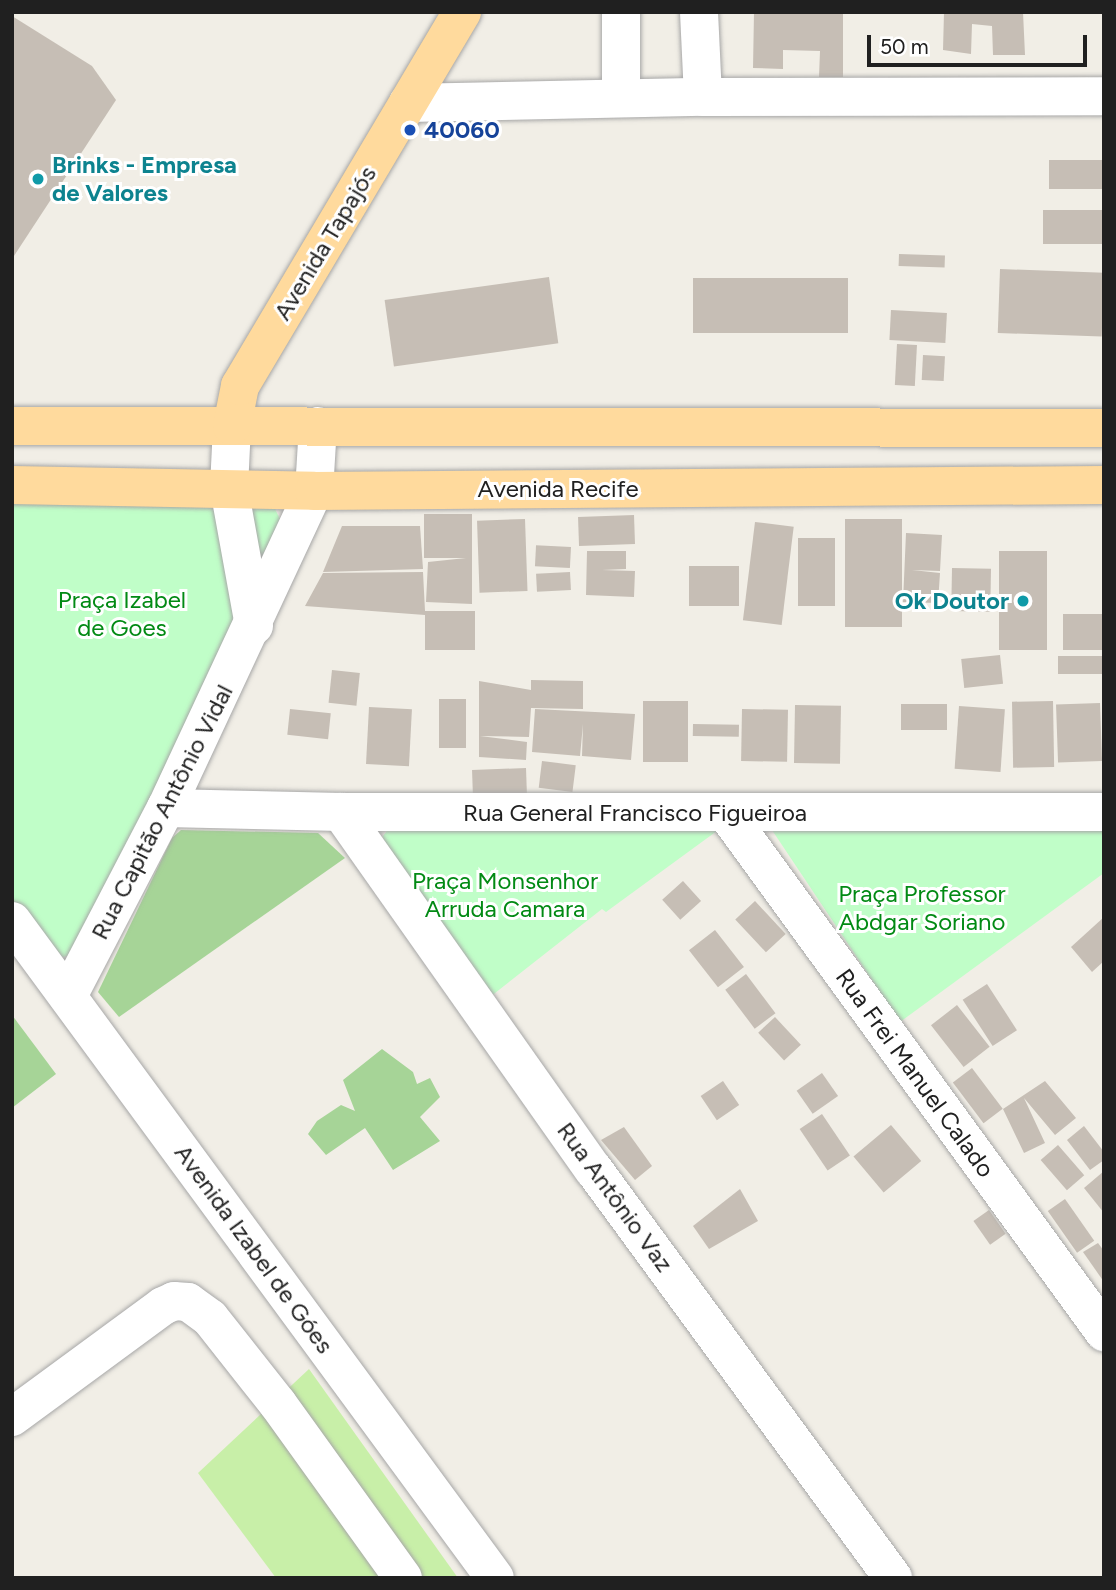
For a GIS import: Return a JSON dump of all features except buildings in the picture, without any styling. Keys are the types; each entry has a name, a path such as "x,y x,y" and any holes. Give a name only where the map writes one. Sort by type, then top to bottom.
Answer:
{"main road":[{"name":"Avenida Tapajós","path":"232,426 240,386 408,103 455,16"},
{"path":"12,426 1104,428"},
{"name":"Avenida Recife","path":"12,485 314,491 1104,485"}],"street":[{"path":"621,12 621,98"},
{"path":"699,12 703,97"},
{"path":"408,103 703,97 1104,96"},
{"name":"Avenida Tapajós","path":"229,488 232,426"},
{"name":"Rua Capitão Antônio Vidal","path":"68,996 166,808 254,626 314,491 318,426"},
{"path":"229,488 254,626"},
{"name":"Rua General Francisco Figueiroa","path":"166,808 341,812 1104,813"},
{"name":"Rua Antônio Vaz","path":"341,812 594,1170 893,1578"},
{"name":"Rua Frei Manuel Calado","path":"727,814 1104,1332"},
{"name":"Avenida Izabel de Góes","path":"12,921 495,1578"},
{"path":"12,1417 163,1306 174,1301 188,1303 210,1318 278,1404 403,1578"}],"green space":[{"name":"Praça Izabel de Goes","path":"12,503 275,509 282,523 283,533 71,955 63,957 53,955 12,900"},
{"name":"Praça Professor Abdgar Soriano","path":"1104,825 1104,873 900,1022 772,830"},
{"name":"Praça Monsenhor Arruda Camara","path":"390,827 721,828 606,912 602,909 490,997 384,846 383,836"},
{"path":"181,830 318,833 345,858 119,1017 98,992 172,838"},
{"path":"12,1015 56,1074 12,1108"},
{"path":"382,1049 413,1072 417,1084 430,1078 440,1097 420,1117 440,1141 393,1170 365,1128 326,1155 308,1134 317,1121 341,1105 355,1111 343,1080"},
{"path":"309,1369 458,1578 276,1578 198,1473"}],"place":[{"name":"40060","path":"410,130"},
{"name":"Brinks - Empresa de Valores","path":"38,179"},
{"name":"Ok Doutor","path":"1023,601"}]}
